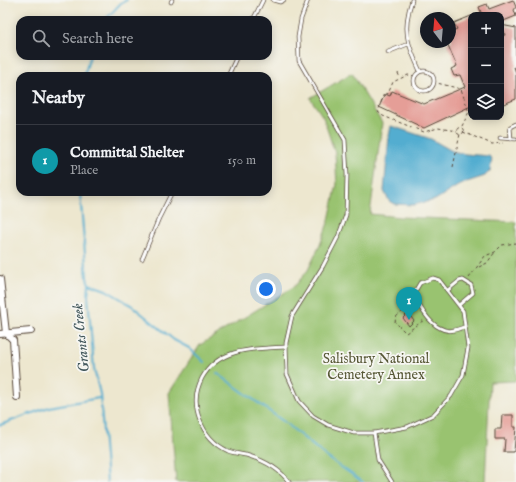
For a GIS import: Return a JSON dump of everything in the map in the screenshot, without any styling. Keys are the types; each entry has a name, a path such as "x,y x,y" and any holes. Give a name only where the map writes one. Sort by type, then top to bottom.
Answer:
{"street":[{"path":"0,278 3,333"},
{"path":"3,333 31,331"},
{"path":"3,333 13,340 17,397"}],"lane":[{"path":"255,16 263,0"},
{"path":"273,0 280,2 284,0"},
{"path":"308,0 301,19 298,37 300,61 345,140 347,175 346,215 338,237 326,260 292,316 286,347 287,374 299,400 313,416 328,425 354,433 374,433 407,426 433,415 451,396 463,375 468,348 463,311 448,290 439,280 433,278 427,279 416,288 414,293 416,301 428,317 440,328 452,331 464,327"},
{"path":"412,0 406,18 408,44 420,71"},
{"path":"388,52 408,44"},
{"path":"230,72 235,60"},
{"path":"420,71 429,72 433,77 433,82 430,88 420,90 415,86 415,76 420,71"},
{"path":"512,139 510,127 516,124"},
{"path":"502,138 516,140"},
{"path":"142,259 170,196"},
{"path":"448,290 459,281 463,280 471,285 474,293 459,305"},
{"path":"286,347 237,351 212,364 202,379 197,394 196,409 200,422 217,444 229,451 268,463 277,469 289,482"},
{"path":"374,433 378,460 392,482"}],"path":[{"path":"398,73 400,79"},
{"path":"415,76 408,75 393,82 388,94 384,93 378,108 380,114 424,132 438,128 456,131 460,134"},
{"path":"433,82 460,87 461,89 469,112 461,128 458,128 456,131"},
{"path":"461,128 463,132 492,144 503,144 502,138"},
{"path":"453,167 460,134 463,132"},
{"path":"478,267 487,263 502,245 516,243"},
{"path":"467,282 478,267 481,259 490,253 495,252"},
{"path":"416,301 396,317 395,322 406,333 428,317"}],"green space":[{"name":"Salisbury National Cemetery Annex","path":"352,73 382,123 370,214 400,217 516,222 516,381 490,382 485,482 176,482 169,393 200,345 295,286 308,270 320,245 329,220 337,184 335,153 323,117 310,98"}],"water":[{"path":"391,126 431,139 452,151 465,154 489,156 492,159 490,171 485,176 461,184 435,200 413,205 394,204 389,201 384,191"}],"building":[{"path":"513,0 516,7 514,10 516,16 504,21 504,12 481,12 479,7 487,4 489,9"},
{"path":"468,17 468,107 424,128 379,107 385,94 390,96 392,91 424,104 465,87 460,75 454,76 451,69 457,66 449,48 456,48 456,22"},
{"path":"504,26 516,28 516,66 514,67 516,73 516,99 504,104 504,35"},
{"path":"408,313 414,321 409,326 403,318"},
{"path":"502,415 513,415 513,427 516,427 514,452 504,452 505,439 495,439 495,429 501,429"}],"waterway":[{"name":"Grants Creek","path":"109,16 120,4 127,0"},
{"name":"Grants Creek","path":"85,72 89,60"},
{"name":"Grants Creek","path":"80,196 87,278 89,284 88,296 94,369 100,394 107,482"},
{"path":"89,284 106,290 131,305 174,340 189,348 204,362"},
{"path":"217,373 287,424 328,458 363,482"},
{"path":"0,425 49,407 99,398"}],"place":[{"name":"Committal Shelter","path":"409,320"}]}
